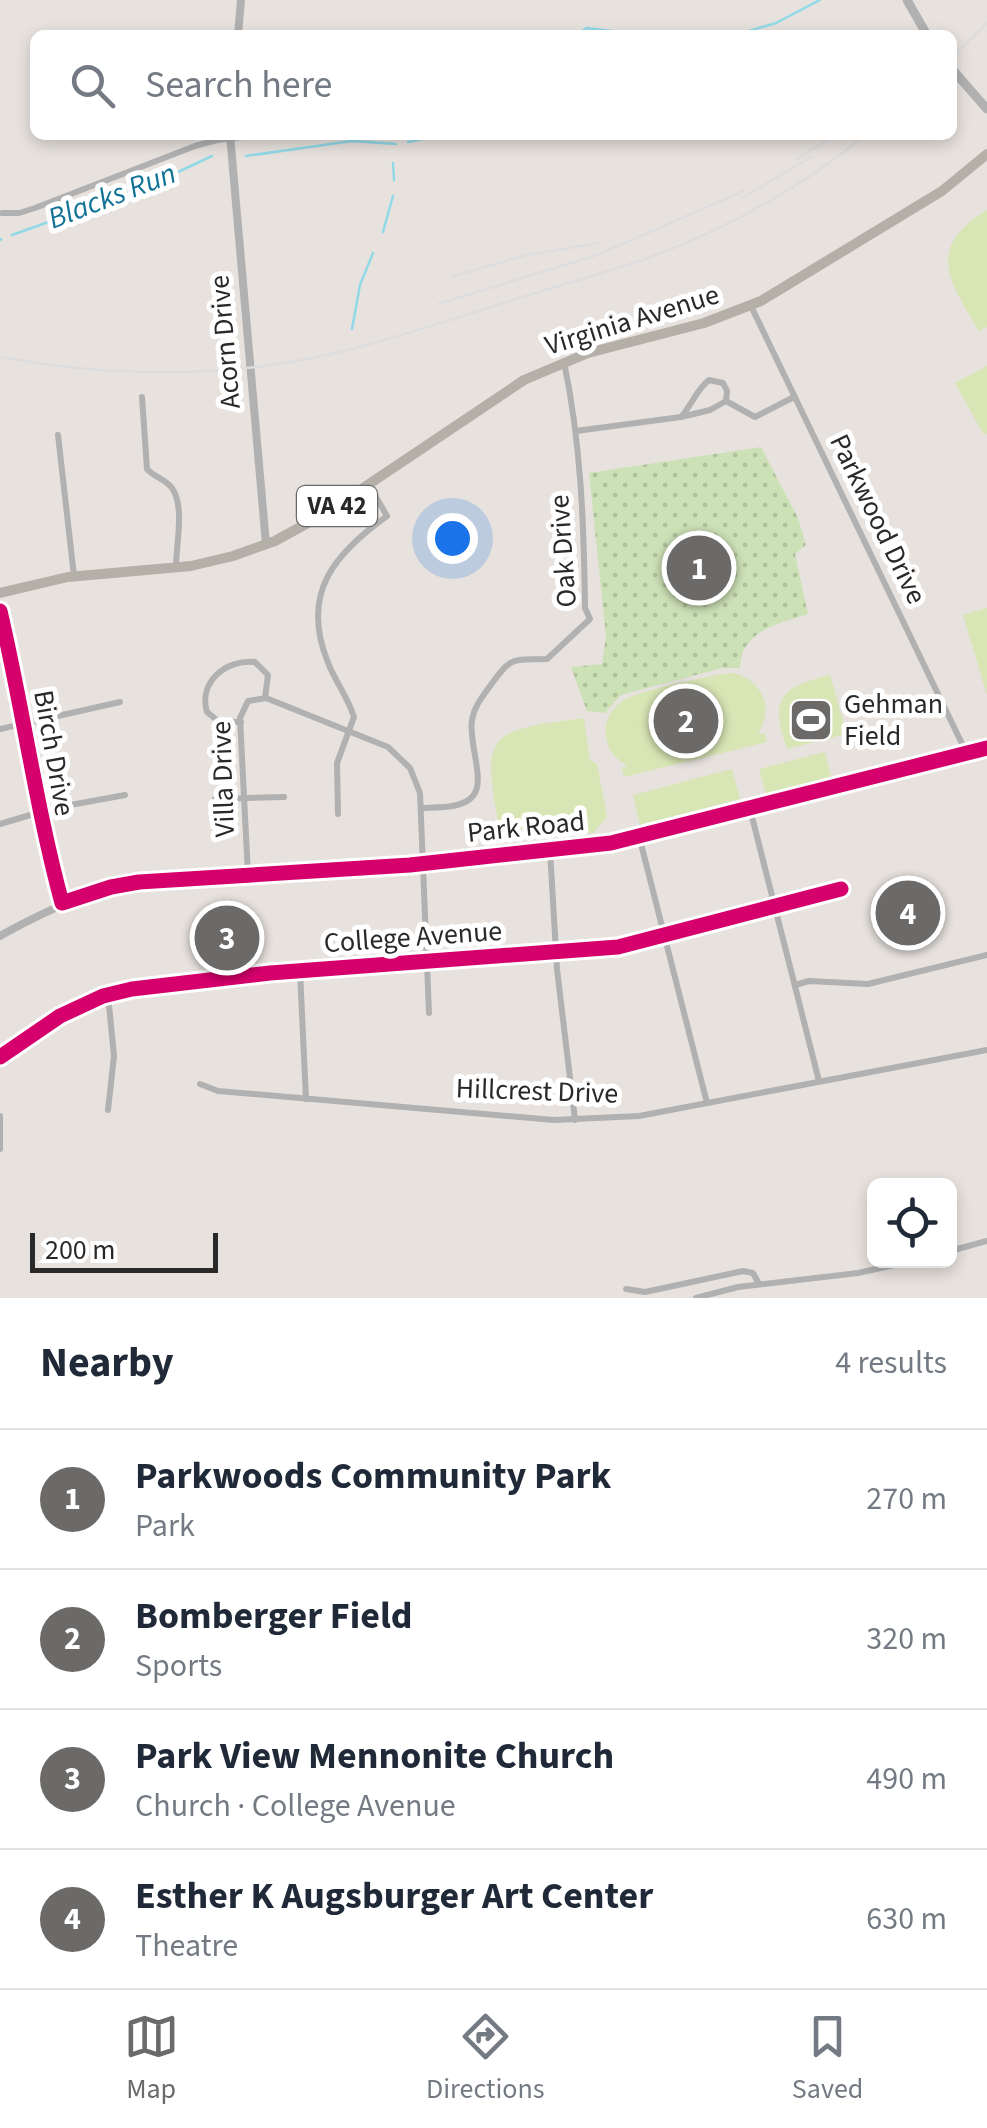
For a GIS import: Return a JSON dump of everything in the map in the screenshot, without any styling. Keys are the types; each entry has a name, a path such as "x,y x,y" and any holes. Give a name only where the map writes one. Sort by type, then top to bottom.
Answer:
{"main road":[{"path":"908,0 924,30"},
{"path":"957,75 987,109"},
{"name":"Virginia Avenue","path":"0,592 74,576 176,568 224,559 266,544 318,518 506,390 564,362 751,306 942,191 987,154"}],"street":[{"path":"238,30 241,0"},
{"path":"2,213 35,208 216,140"},
{"name":"Acorn Drive","path":"230,140 266,544"},
{"name":"Parkwood Drive","path":"751,306 966,752"},
{"name":"Oak Drive","path":"422,808 462,804 476,793 479,782 471,740 473,716 506,663 547,660 590,619 585,608 576,431 564,362"},
{"path":"680,417 708,380 723,383 726,401"},
{"path":"142,397 147,468 150,474 167,482 177,496 176,568"},
{"path":"726,401 755,417 794,397"},
{"path":"576,431 680,417 710,410 726,401"},
{"path":"58,435 74,576"},
{"path":"338,814 336,763 354,715 325,654 318,628 318,607 325,580 336,561 387,516 368,484"},
{"name":"Birch Drive","path":"0,612 25,722 39,811 62,904"},
{"path":"240,722 219,722 207,712 204,693 213,677 241,662 256,662 268,675 265,698 388,747 405,761 418,784 422,808 430,1013"},
{"name":"Villa Drive","path":"248,876 240,722 246,703 253,698 265,698"},
{"path":"0,729 120,702"},
{"name":"Park Road","path":"0,936 62,904 111,887 550,850 639,836 987,748"},
{"path":"0,824 39,811 125,794"},
{"path":"215,799 284,797"},
{"path":"750,809 819,1081"},
{"path":"639,836 706,1104"},
{"path":"550,850 556,952 575,1120"},
{"name":"College Avenue","path":"0,1057 60,1016 108,995 156,985 618,947 841,889"},
{"path":"795,985 809,981 868,984 987,954"},
{"path":"300,971 306,1099"},
{"path":"108,995 114,1056 108,1110"},
{"name":"Hillcrest Drive","path":"200,1084 218,1091 306,1099 575,1120 630,1118 987,1050"},
{"path":"0,1116 0,1149"},
{"path":"957,1249 987,1241"},
{"path":"696,1298 758,1284 878,1268"},
{"path":"626,1289 645,1292 743,1271 753,1273 758,1284"}],"green space":[{"path":"987,210 987,327 979,331 952,281 949,252 955,238"},
{"path":"987,366 987,433 984,435 955,383"},
{"path":"761,447 798,518 806,545 795,554 808,614 774,625 754,637 742,655 740,668 722,668 621,695 605,713 587,711 571,667 602,664 606,636 589,473"},
{"path":"987,608 987,695 963,615"},
{"path":"734,673 752,682 763,697 765,715 758,734 765,733 767,742 624,777 622,768 628,766 613,754 606,736 607,722 617,705 658,688"},
{"name":"Gehman Field","path":"830,675 846,731 787,749 779,718 783,697 800,684"},
{"path":"584,718 590,760 597,764 607,817 593,833 547,834 546,829 500,832 491,774 498,743 526,727"},
{"path":"825,752 832,779 766,796 759,769"},
{"path":"732,769 740,799 640,825 633,795"}],"waterway":[{"name":"Blacks Run","path":"752,30 776,23 820,0"},
{"name":"Blacks Run","path":"584,30 604,30"},
{"name":"Blacks Run","path":"408,142 418,140"},
{"name":"Blacks Run","path":"246,156 352,141 396,144"},
{"name":"Blacks Run","path":"12,235 144,188 212,156"},
{"path":"393,163 394,180"},
{"path":"383,232 393,196"},
{"path":"352,329 360,285 373,253"}],"railway":[{"path":"957,52 987,23"},
{"path":"797,159 827,140"},
{"path":"0,357 76,368 193,372 270,365 363,346 684,244 792,188 859,140"},
{"path":"742,198 811,157"},
{"path":"438,304 597,255 744,191"},
{"path":"451,277 526,255 599,243"}],"cycle path":[{"path":"0,611 62,903 139,882 410,865 611,843 987,748"},
{"path":"0,1057 60,1016 103,996 132,989 270,973 618,947 841,889"}],"place":[{"name":"Parkwoods Community Park","path":"699,568"},
{"name":"Gehman Field","path":"811,720"},
{"name":"Bomberger Field","path":"686,721"},
{"name":"Esther K Augsburger Art Center","path":"908,913"},
{"name":"Park View Mennonite Church","path":"227,938"}]}
